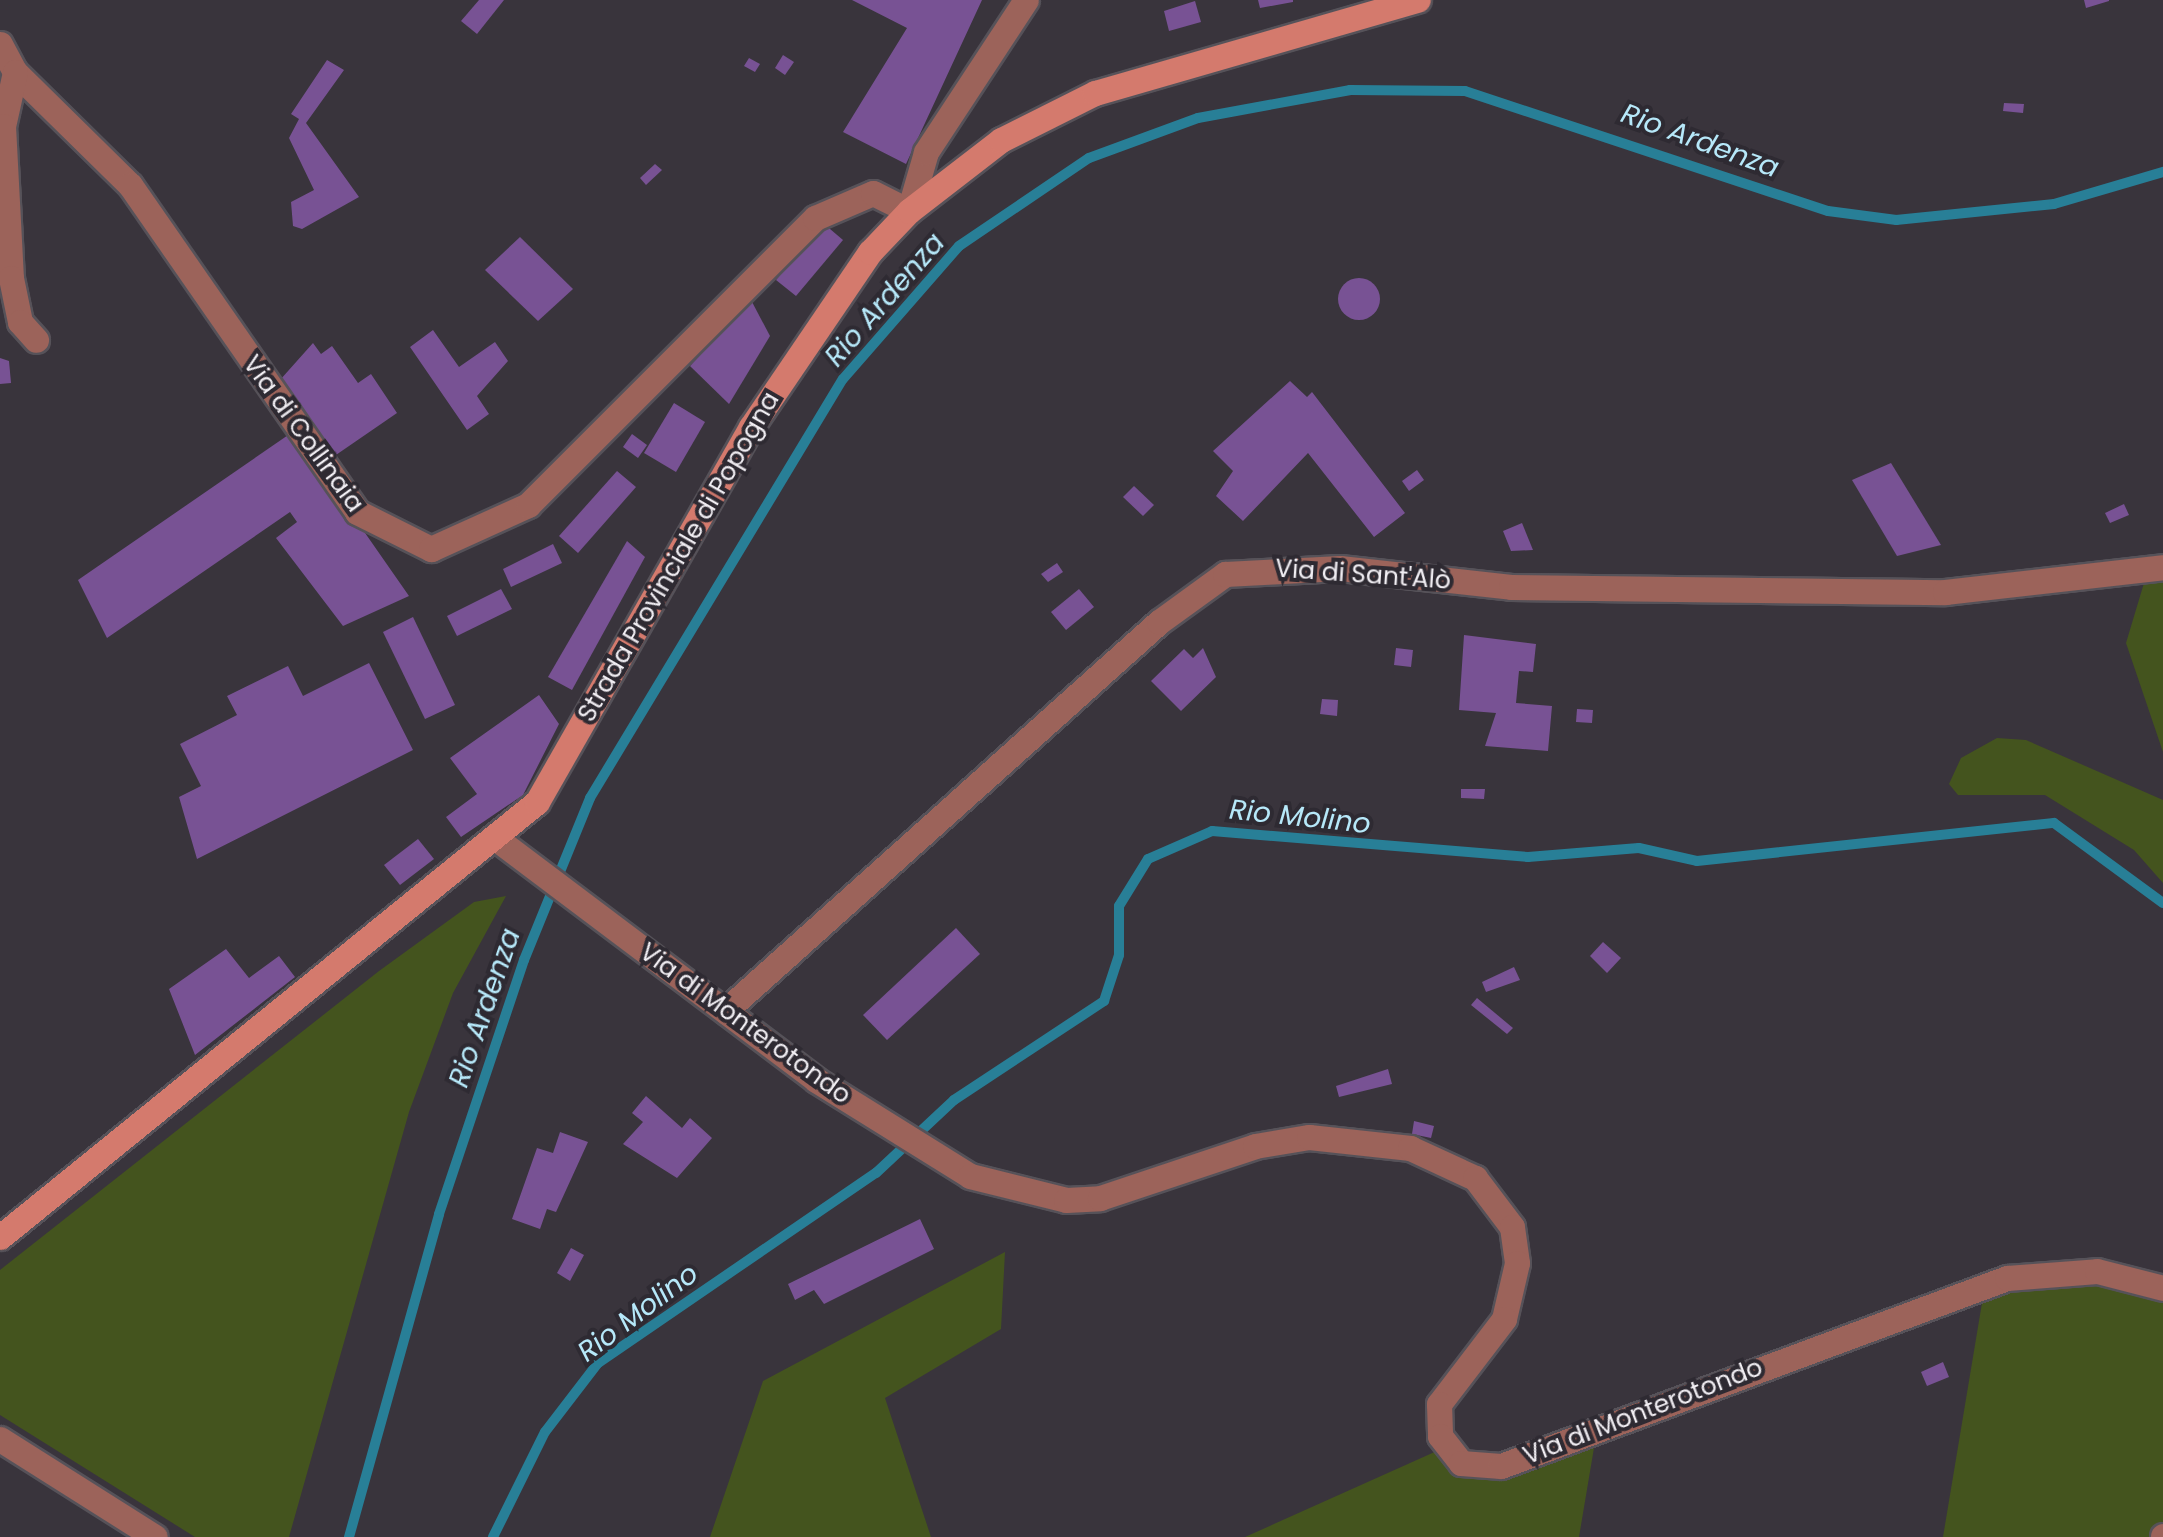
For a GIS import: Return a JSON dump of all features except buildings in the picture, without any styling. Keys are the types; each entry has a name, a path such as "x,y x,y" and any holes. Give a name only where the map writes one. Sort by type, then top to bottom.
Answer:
{"main road":[{"name":"Strada Provinciale di Popogna","path":"0,1237 498,840 537,802 751,427 870,252 909,211 1001,140 1095,93 1418,0"}],"street":[{"path":"909,211 926,152 1026,0"},
{"name":"Via di Collinaia","path":"0,44 15,72 130,185 357,512 432,549 528,505 815,218 873,193 909,211"},
{"path":"15,72 2,126 11,278 20,322 36,340"},
{"name":"Via di Sant'Alò","path":"725,1011 1159,622 1225,574 1340,568 1512,587 1945,592 2163,567"},
{"name":"Via di Monterotondo","path":"498,840 538,874 725,1011 933,1155 970,1176 1066,1200 1140,1190 1255,1146 1310,1137 1410,1148 1475,1178 1512,1226 1517,1264 1504,1319 1439,1404 1440,1436 1461,1463 1501,1466 2007,1278 2097,1271 2163,1288"},
{"path":"0,1438 154,1537"}],"green space":[{"path":"2163,571 2163,752 2126,643 2144,583"},
{"path":"1997,738 2026,740 2163,800 2163,883 2134,850 2045,795 1958,795 1949,784 1961,758"},
{"path":"506,896 453,993 409,1112 289,1537 195,1537 0,1415 0,1270 379,971 474,902"},
{"path":"1005,1252 1001,1329 885,1398 931,1537 710,1537 763,1381"},
{"path":"2075,1272 2163,1288 2163,1537 1943,1537 1985,1285"},
{"path":"1597,1430 1579,1537 1245,1537 1448,1446 1461,1463"}],"waterway":[{"name":"Rio Ardenza","path":"349,1537 439,1214 524,960 590,798 843,379 959,246 1089,158 1198,118 1350,90 1465,91 1828,211 1896,220 2054,204 2163,172"},
{"name":"Rio Molino","path":"493,1537 545,1432 598,1363 876,1173 954,1100 1104,1001 1119,955 1119,906 1148,859 1212,831 1528,857 1639,848 1697,861 2054,823 2163,903"}]}
